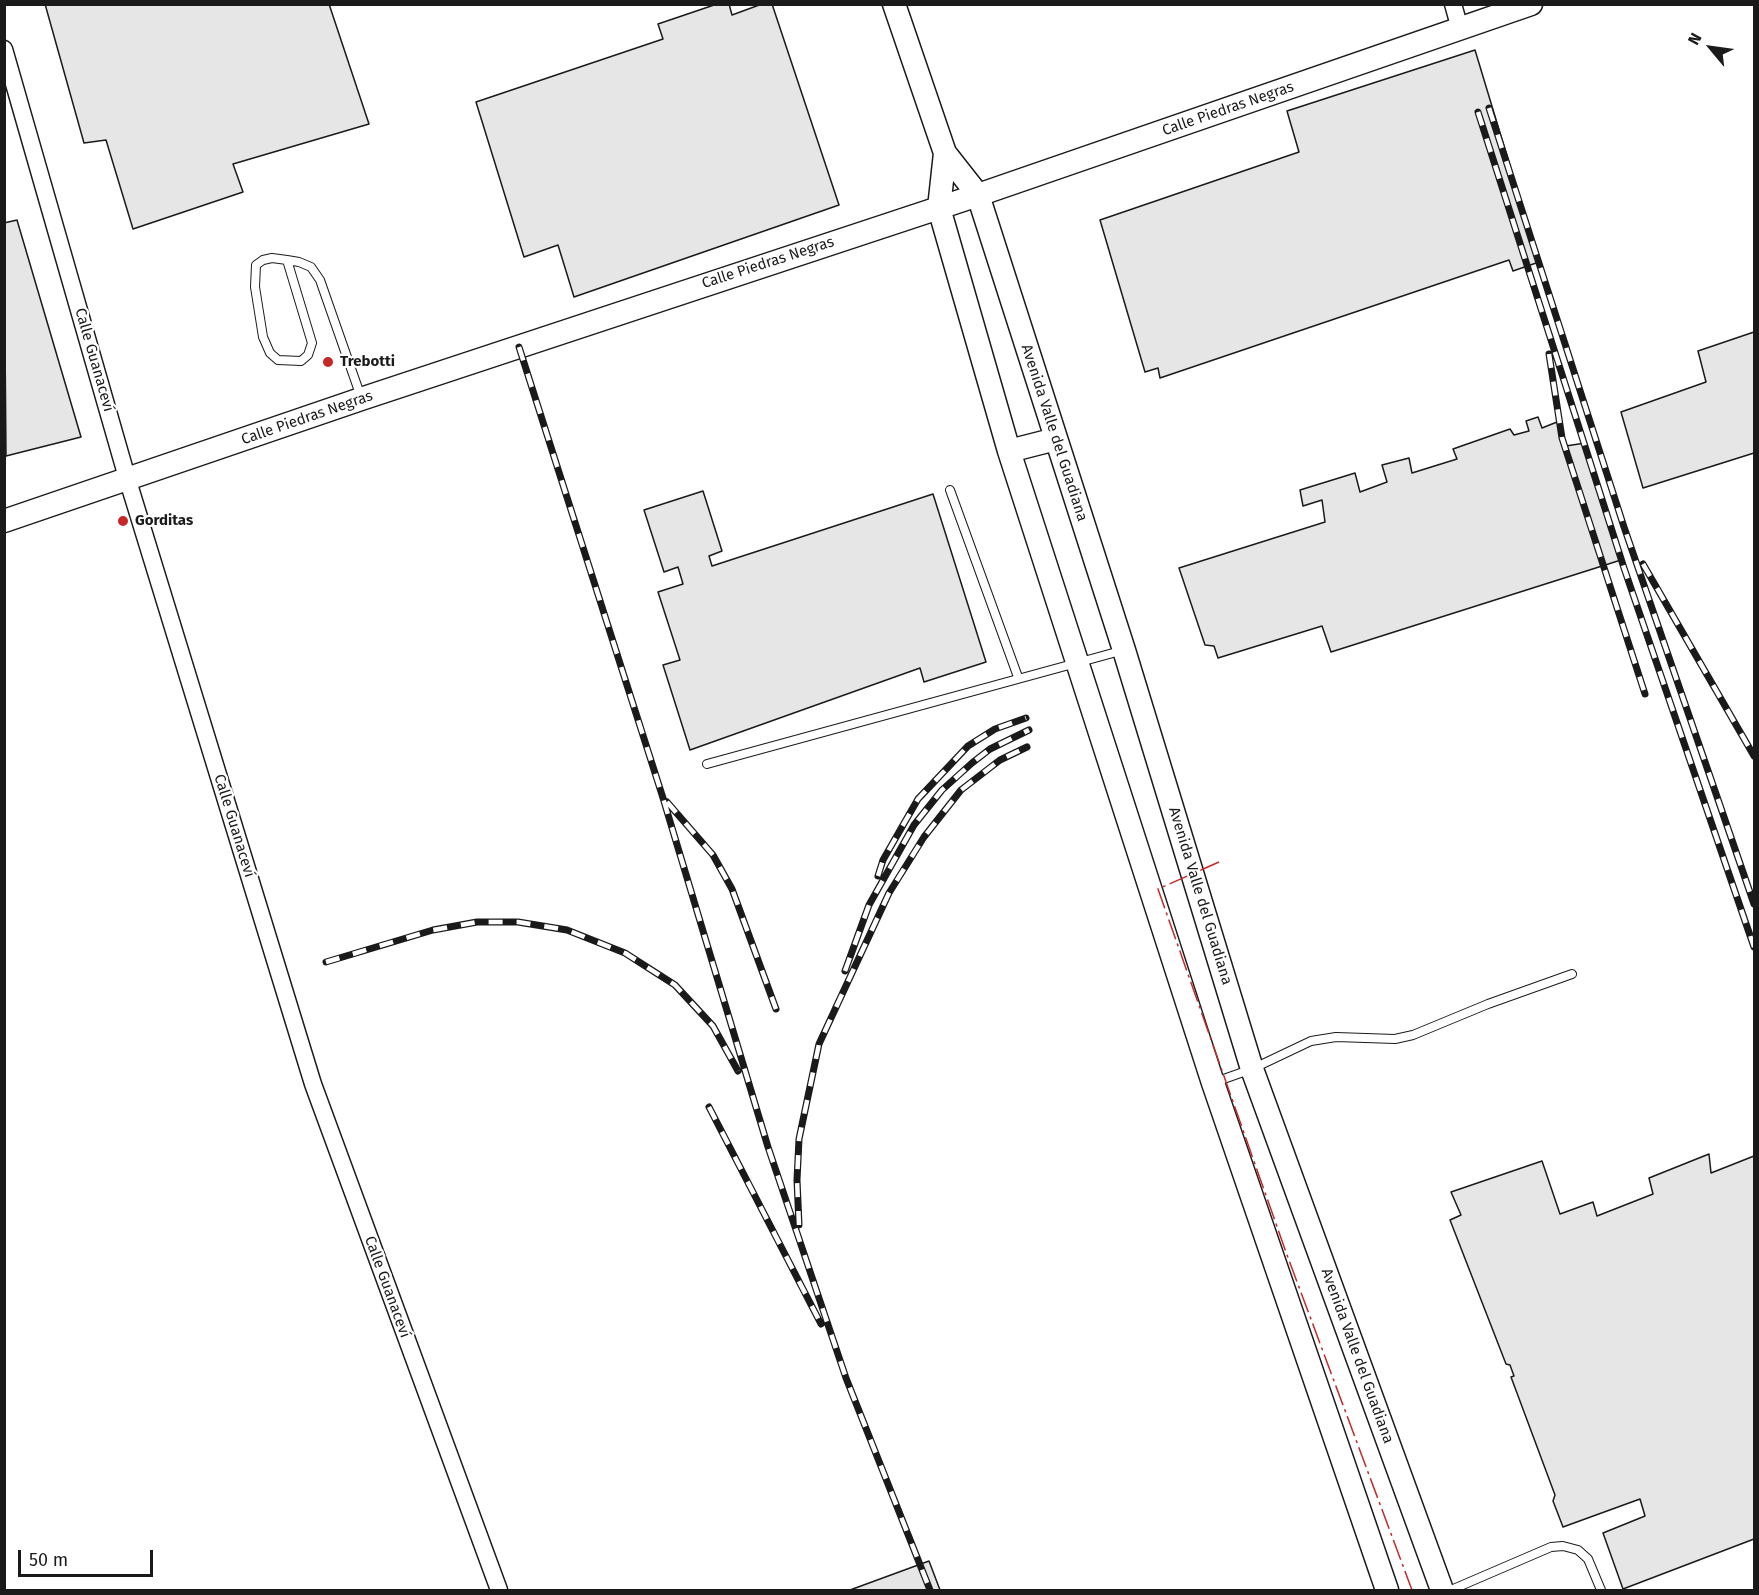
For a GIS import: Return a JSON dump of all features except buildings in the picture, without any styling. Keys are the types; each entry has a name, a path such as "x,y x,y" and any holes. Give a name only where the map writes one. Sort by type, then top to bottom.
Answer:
{"main road":[{"path":"894,4 945,153 978,195"},
{"name":"Calle Piedras Negras","path":"4,521 128,481 361,399 978,195 1530,4"},
{"path":"945,153 939,208 1009,451 1213,1083 1387,1590"},
{"name":"Avenida Valle del Guadiana","path":"978,195 1124,650 1252,1069 1442,1590"},
{"path":"1009,451 1056,439"}],"street":[{"path":"1453,4 1460,29"},
{"name":"Calle Guanaceví","path":"4,49 128,481 313,1084 498,1590"}],"lane":[{"path":"287,260 312,343 308,355 301,361 278,360 270,353 263,337 255,287 256,265 263,260 287,260 311,267 320,280 361,399"},
{"path":"950,490 1018,677"},
{"path":"706,764 1018,677 1124,650"},
{"path":"1213,1083 1252,1069 1311,1041 1336,1037 1395,1039 1413,1035 1572,974"},
{"path":"1451,1590 1551,1547 1563,1546 1578,1550 1588,1559 1601,1590"}],"railway":[{"path":"1489,108 1624,527 1754,904"},
{"path":"1478,112 1624,568 1754,947"},
{"path":"519,347 663,798 768,1147 846,1378 930,1590"},
{"path":"1549,354 1562,438 1645,694"},
{"path":"1643,564 1754,756"},
{"path":"878,876 883,860 918,799 968,746 995,729 1026,718"},
{"path":"845,971 869,905 914,825 942,790 972,763 990,749 1029,730"},
{"path":"799,1225 797,1180 799,1139 819,1044 889,893 924,837 961,790 1000,760 1027,747"},
{"path":"667,802 713,855 732,889 776,1009"},
{"path":"326,962 433,930 477,922 518,922 567,930 625,953 675,985 713,1026 738,1071"},
{"path":"709,1107 821,1324"}],"power":[{"path":"1219,862 1158,889 1287,1255 1412,1590"}],"place":[{"name":"Trebotti","path":"328,362"},
{"name":"Gorditas","path":"123,521"}]}
